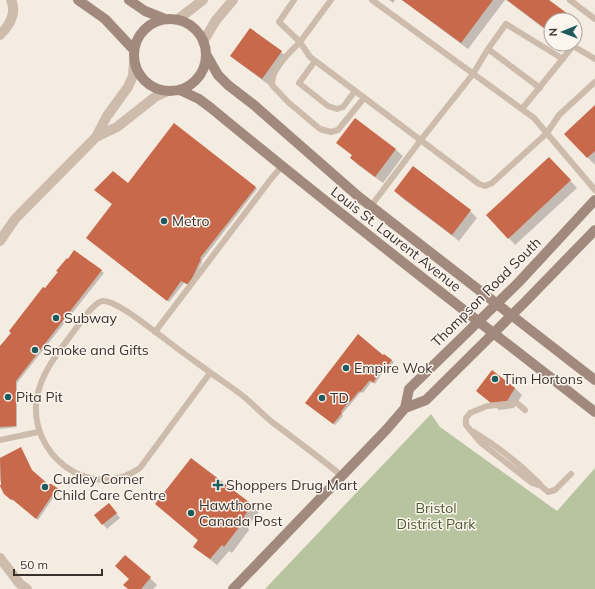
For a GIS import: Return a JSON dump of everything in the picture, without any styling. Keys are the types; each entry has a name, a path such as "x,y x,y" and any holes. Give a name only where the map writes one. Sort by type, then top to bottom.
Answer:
{"main road":[{"path":"78,0 105,19 134,50"},
{"path":"129,0 145,10 165,19 177,20 188,24 197,32 203,42 206,54 204,66 199,76 190,85 180,90 168,91 156,89 146,82 139,73 134,62 134,50 137,39 144,29 154,22 165,19"},
{"name":"Louis St. Laurent Avenue","path":"206,54 218,75 228,85 254,105 372,206 595,380"},
{"name":"Louis St. Laurent Avenue","path":"180,90 200,99 282,166 595,412"},
{"name":"Thompson Road South","path":"233,589 388,429 405,408 409,389 518,283 595,200"},
{"path":"405,408 426,400 595,230"}],"street":[{"path":"0,35 9,25 12,18 14,7 11,0"},
{"path":"177,20 203,0"},
{"path":"203,42 216,20 233,0"},
{"path":"0,241 15,219 96,137 107,116 128,87 133,76 134,62"},
{"path":"96,137 117,128 155,97 168,91"},
{"path":"0,558 20,584 27,589"}],"lane":[{"path":"294,0 279,22 300,42 310,57 479,184 485,186 492,182 547,133 559,115 595,82"},
{"path":"331,0 300,42 275,68 272,78 272,85 288,102 320,129 331,132 338,130 364,98"},
{"path":"372,0 534,118 595,190"},
{"path":"570,0 595,20"},
{"path":"372,206 420,140 473,74 488,49 506,24 563,59"},
{"path":"522,109 573,46 595,59"},
{"path":"488,49 540,88"},
{"path":"315,61 299,83 328,106 337,109 343,107 355,91"},
{"path":"155,332 282,166"},
{"path":"210,372 140,468 126,476 110,480 96,480 73,473 63,465 47,447 38,432 36,411 37,397 42,379 49,366 93,307 102,300 118,306 155,332 210,372 243,396 271,421 342,476"},
{"path":"525,410 517,403 487,406 470,413 466,418 466,425 481,443 532,483 541,486 548,492 555,490 571,474"},
{"path":"0,440 38,432"}],"green space":[{"name":"Bristol District Park","path":"431,414 440,427 557,511 595,468 595,589 265,589"}],"building":[{"path":"402,0 493,0 461,43"},
{"path":"507,0 549,0 565,12 543,12 543,27"},
{"path":"250,28 282,51 262,79 230,56"},
{"path":"595,105 595,151 587,158 564,134"},
{"path":"355,118 396,149 375,177 350,158 352,155 336,143"},
{"name":"Metro","path":"174,123 256,187 200,258 201,259 189,285 181,281 167,301 86,238 112,204 94,190 113,171 128,183"},
{"path":"549,157 571,180 508,239 486,215"},
{"path":"413,166 471,210 452,235 394,191"},
{"path":"74,250 102,270 16,381 16,426 0,427 0,346 11,333 9,331 43,287 45,288 58,272 56,271 67,258 68,259"},
{"path":"358,334 383,355 384,354 392,360 386,368 384,366 373,383 370,380 350,402 349,401 333,424 305,403"},
{"name":"Tim Hortons","path":"492,370 515,388 507,401 491,403 476,391"},
{"path":"21,447 32,470 48,484 51,484 59,489 51,497 36,519 4,494 0,486 0,458"},
{"path":"191,458 253,505 241,521 243,522 224,547 222,545 210,559 193,547 198,540 155,504"},
{"path":"109,503 117,513 102,525 94,515"},
{"path":"125,555 151,577 141,589 128,589 123,585 129,579 115,566"}],"place":[{"name":"Metro","path":"164,221"},
{"name":"Subway","path":"56,318"},
{"name":"Smoke and Gifts","path":"35,350"},
{"name":"Empire Wok","path":"346,368"},
{"name":"Tim Hortons","path":"495,379"},
{"name":"Pita Pit","path":"8,397"},
{"name":"TD","path":"322,398"},
{"name":"Shoppers Drug Mart","path":"218,485"},
{"name":"Cudley Corner Child Care Centre","path":"45,487"},
{"name":"Hawthorne Canada Post","path":"191,513"}]}
